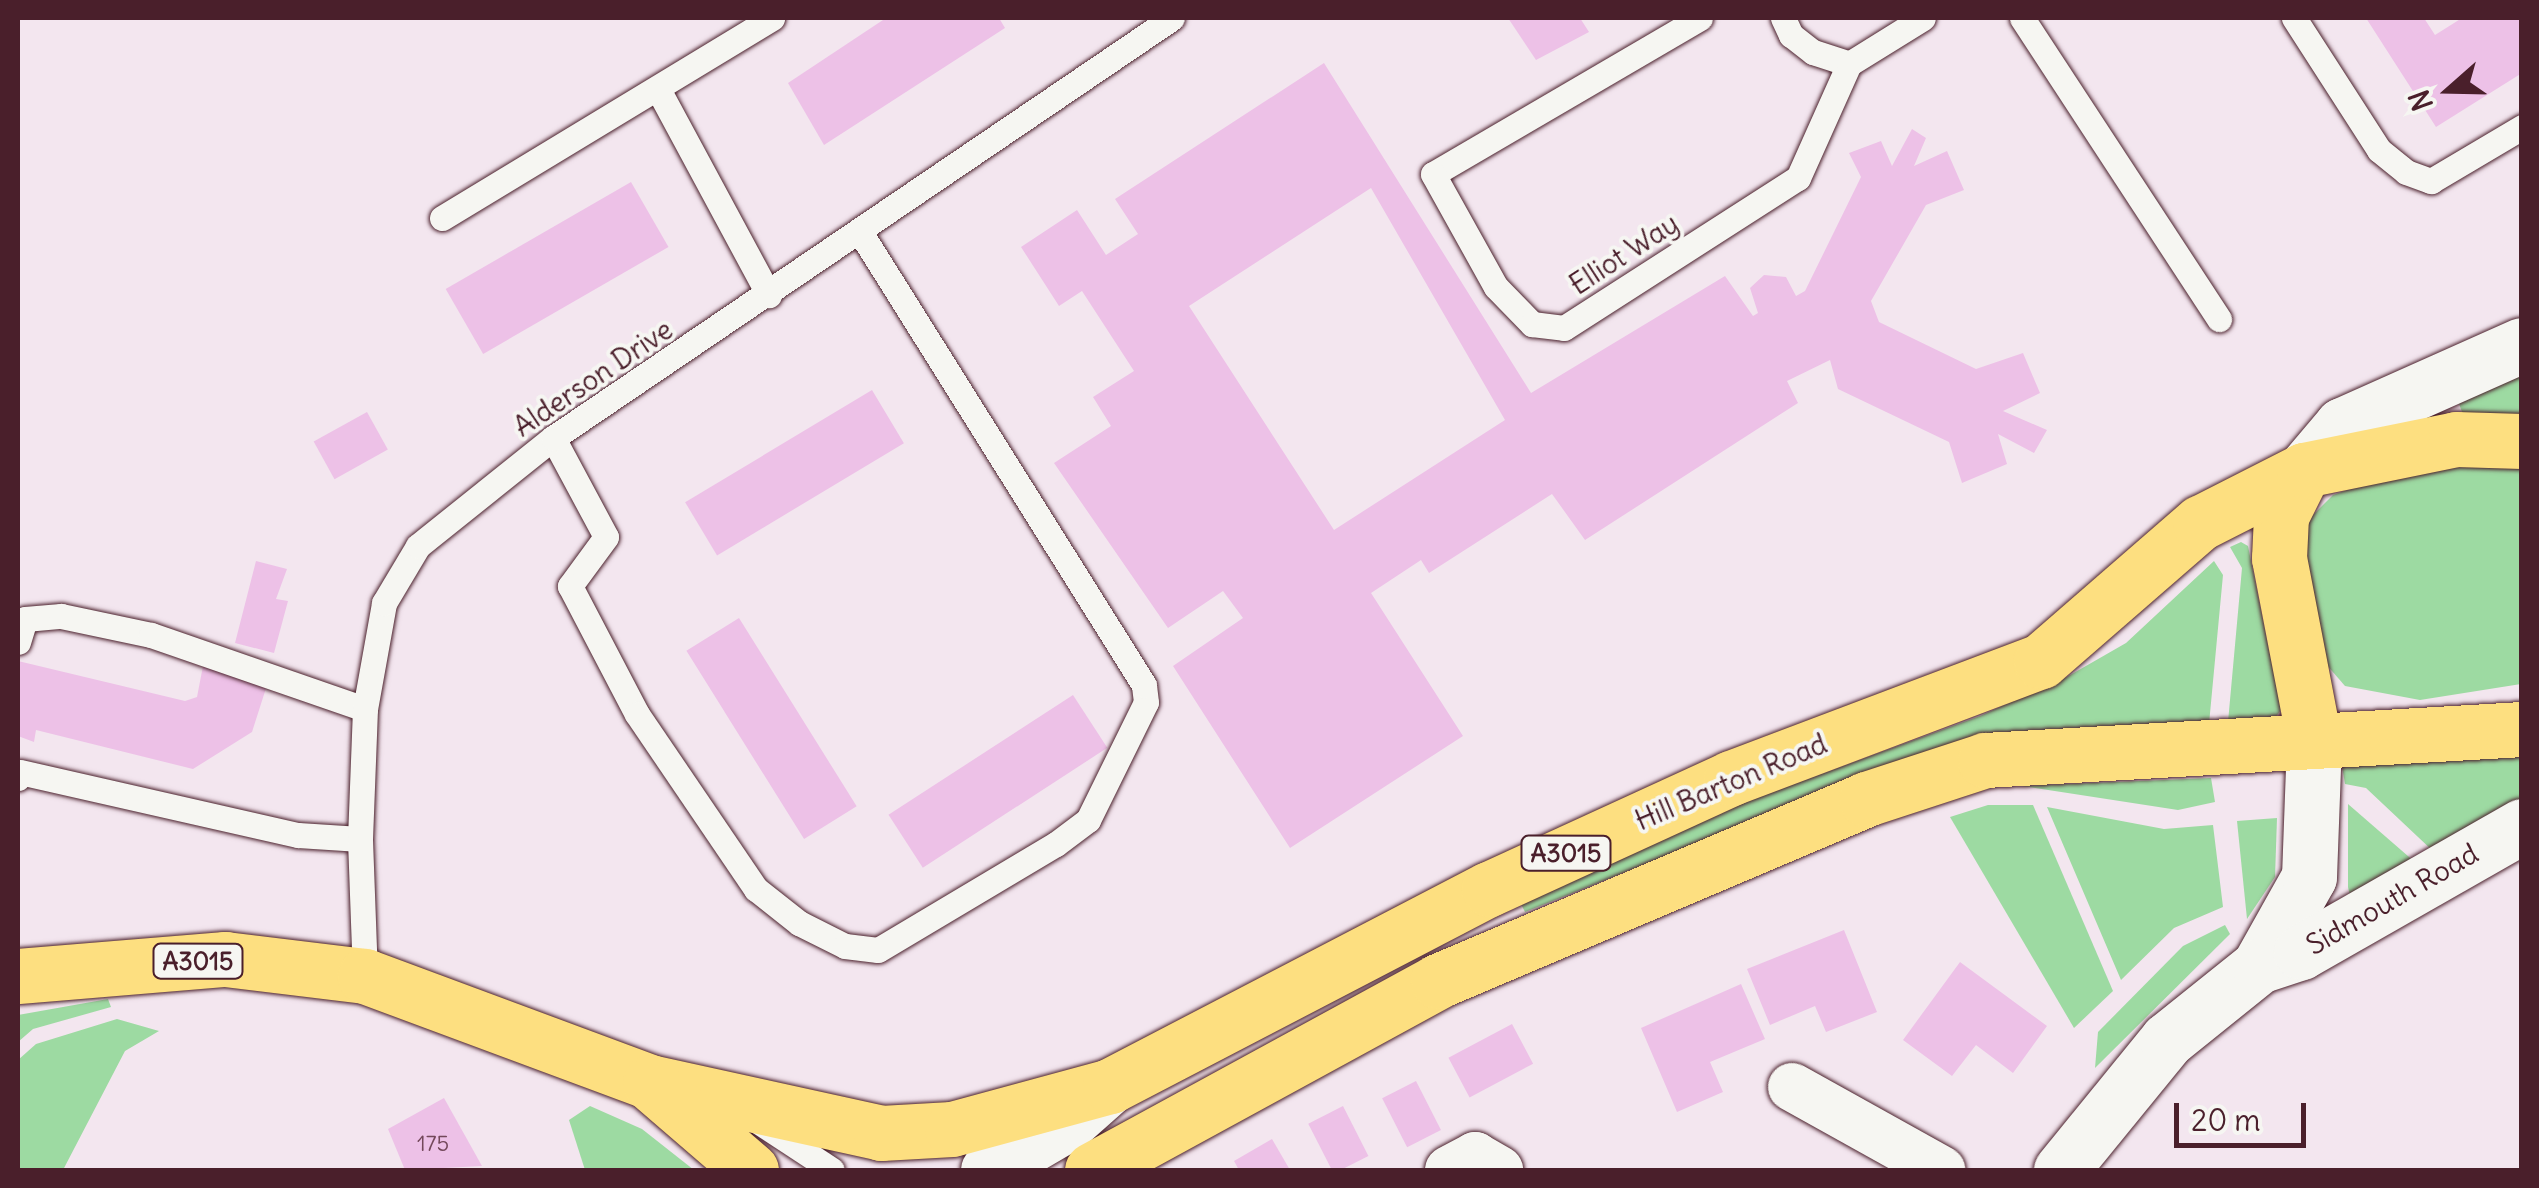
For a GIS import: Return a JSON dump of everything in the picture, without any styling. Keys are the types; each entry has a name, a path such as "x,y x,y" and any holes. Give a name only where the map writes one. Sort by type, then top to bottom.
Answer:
{"main road":[{"path":"2522,346 2342,425 2304,470 2281,516 2279,558 2314,740 2522,729"},
{"name":"Hill Barton Road","path":"988,1170 1068,1123 1110,1086 1488,888 1731,778 2041,661 2200,523 2304,470 2456,439 2522,441"},
{"name":"Sidmouth Road","path":"2259,966 2309,877 2314,740"},
{"name":"A3015","path":"1092,1170 1438,981 1866,799 1986,760 2314,740"},
{"name":"Sidmouth Road","path":"2060,1170 2167,1040 2259,966 2301,952 2522,826"},
{"name":"A3015","path":"22,979 225,959 365,976 650,1082 881,1133 952,1129 1110,1086"},
{"name":"A3015","path":"650,1082 750,1170"}],"street":[{"path":"1792,1087 1941,1170"},
{"path":"1449,1170 1475,1156 1499,1170"}],"lane":[{"path":"442,218 659,91 772,18"},
{"name":"Alderson Drive","path":"365,976 360,839 365,709 384,603 418,546 554,438 1172,18"},
{"name":"Elliot Way","path":"1700,18 1433,174 1496,286 1532,324 1564,328 1798,178 1849,64"},
{"path":"1783,18 1791,35 1813,52 1849,64 1923,18"},
{"path":"2022,18 2219,319"},
{"path":"2294,18 2378,150 2406,172 2431,180 2522,126"},
{"path":"659,91 769,295"},
{"path":"554,438 606,537 570,586 637,714 756,889 799,923 845,946 878,950 1056,844 1088,820 1146,702 1144,685 860,232"},
{"path":"18,642 25,619 61,616 151,635 365,709"},
{"path":"18,778 20,772 298,835 360,839"},
{"path":"721,1098 832,1170"}],"green space":[{"path":"2521,366 2521,417 2464,417 2456,396"},
{"path":"2521,464 2521,684 2420,700 2345,686 2319,656 2303,591 2304,524 2333,495 2353,488 2455,467"},
{"path":"2241,542 2248,546 2281,710 2275,718 2228,722 2242,568 2230,547"},
{"path":"2214,561 2223,575 2209,724 1883,769 1525,912 1519,900 1682,825 1980,716 2065,678 2126,643"},
{"path":"2521,756 2521,809 2435,853 2366,788 2345,784 2342,766"},
{"path":"2211,778 2215,802 2178,810 2022,786"},
{"path":"2348,804 2416,863 2351,900 2348,887"},
{"path":"1988,805 2033,805 2113,991 2074,1028 1950,817"},
{"path":"2047,807 2164,829 2213,825 2223,907 2174,928 2121,980"},
{"path":"2277,818 2275,877 2247,919 2237,821"},
{"path":"2225,925 2230,934 2095,1068 2098,1032 2183,946"},
{"path":"108,999 111,1007 33,1029 18,1042 18,1015"},
{"path":"117,1019 159,1031 125,1051 63,1170 18,1170 18,1060 36,1044"},
{"path":"590,1106 642,1129 694,1170 585,1170 569,1120"}],"building":[{"path":"886,18 999,18 1005,28 824,145 788,83"},
{"path":"1508,18 1580,18 1589,32 1536,60"},
{"path":"2366,18 2424,18 2435,35 2462,18 2522,18 2522,73 2436,127"},
{"path":"1324,63 1531,393 1725,276 1753,316 1758,313 1750,288 1764,275 1786,277 1796,296 1805,291 1861,177 1849,153 1881,141 1892,166 1912,129 1926,138 1914,166 1947,151 1964,190 1926,205 1871,301 1879,322 1976,369 2023,353 2040,393 2003,411 2047,430 2034,453 1998,434 2007,464 1962,483 1949,442 1838,389 1830,360 1787,381 1798,403 1585,540 1552,494 1429,573 1421,560 1371,593 1463,736 1290,848 1173,666 1243,618 1223,591 1168,628 1054,463 1111,426 1093,397 1134,371 1082,291 1059,306 1021,247 1077,210 1106,255 1138,234 1115,199","holes":["1371,188 1505,420 1334,530 1189,306"]},
{"path":"631,182 668,247 483,354 446,289"},
{"path":"872,390 904,443 717,555 685,502"},
{"path":"367,412 388,450 334,479 314,442"},
{"path":"256,561 287,569 276,599 288,601 274,653 235,643"},
{"path":"739,618 857,806 804,839 686,651"},
{"path":"18,661 185,701 197,697 203,666 268,682 252,732 193,769 36,730 34,742 18,736"},
{"path":"1073,695 1107,748 923,868 888,815"},
{"path":"1844,930 1877,1012 1826,1032 1815,1006 1770,1025 1747,969"},
{"path":"1960,962 2047,1026 2013,1073 1976,1045 1952,1076 1903,1040"},
{"path":"1741,984 1765,1039 1710,1062 1723,1092 1677,1112 1641,1028"},
{"path":"1512,1024 1533,1064 1470,1098 1448,1058"},
{"path":"1416,1081 1441,1130 1407,1147 1382,1098"},
{"path":"444,1098 482,1166 405,1170 388,1129"},
{"path":"1343,1106 1368,1156 1341,1170 1332,1170 1308,1124"},
{"path":"1272,1139 1290,1170 1239,1170 1234,1161"}]}
